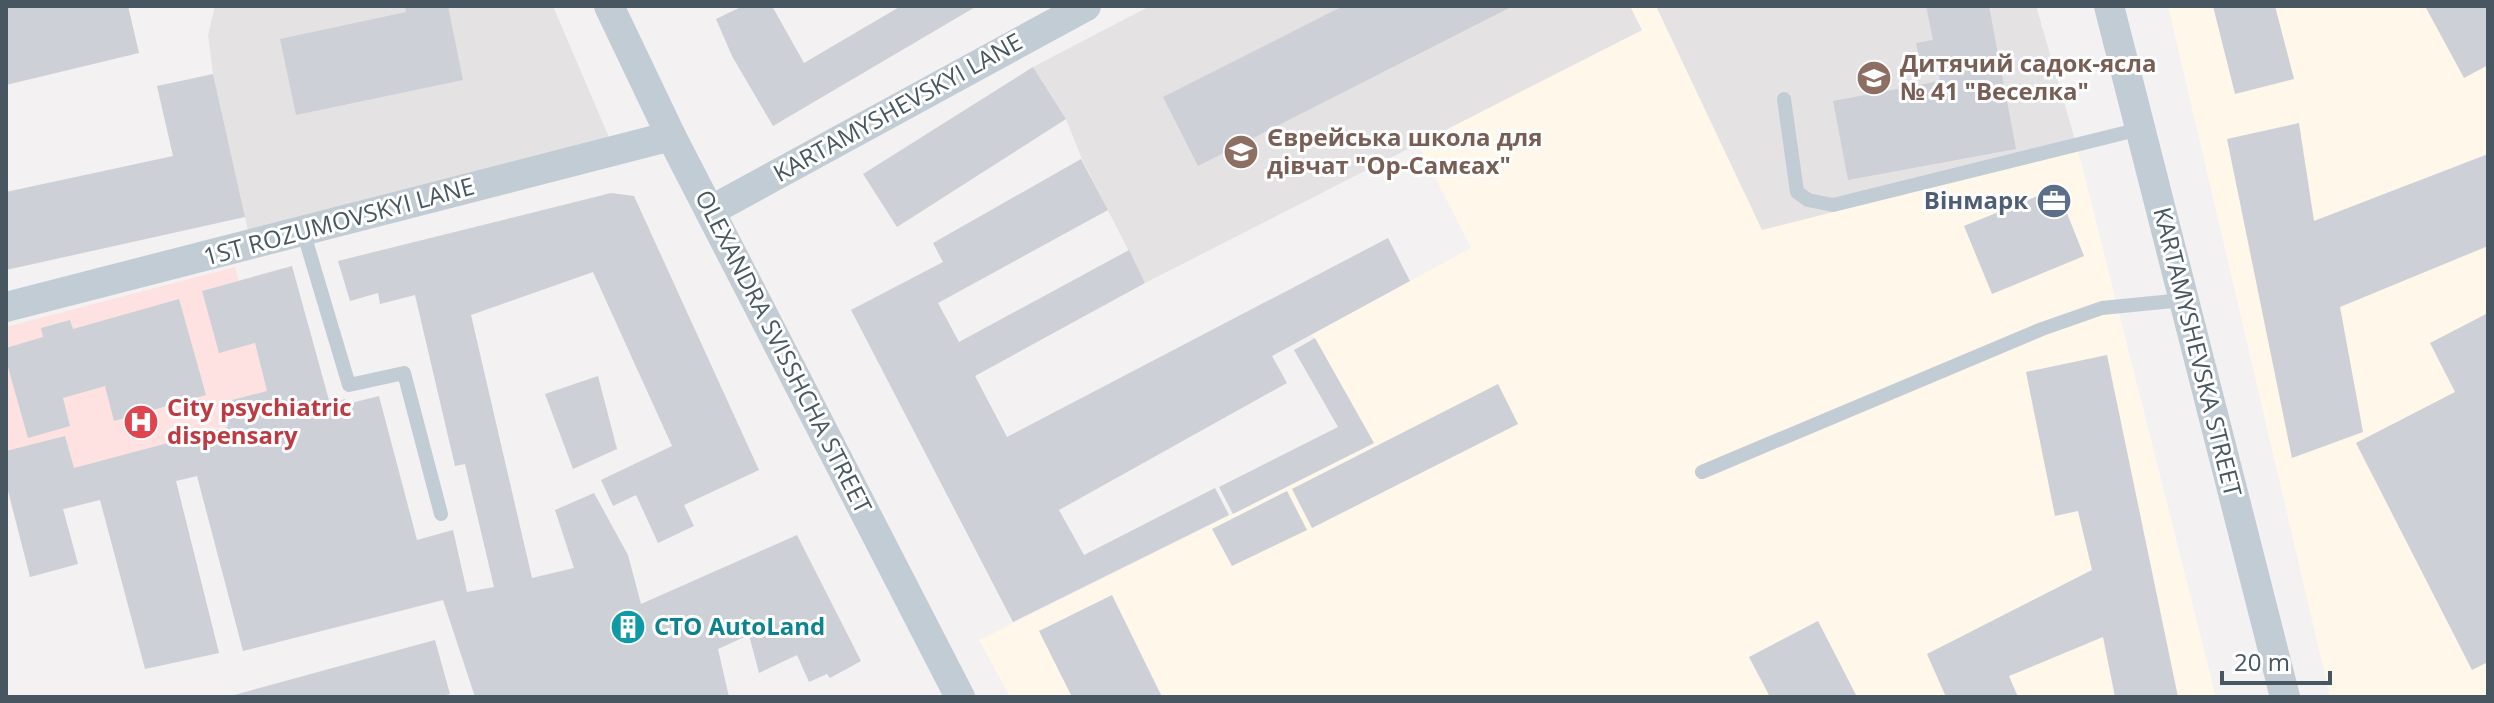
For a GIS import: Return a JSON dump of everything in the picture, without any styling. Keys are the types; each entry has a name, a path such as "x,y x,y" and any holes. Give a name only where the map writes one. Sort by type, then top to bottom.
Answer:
{"street":[{"name":"OLEXANDRA SVISSHCHA STREET","path":"609,6 671,136 960,697"},
{"name":"KARTAMYSHEVSKYI LANE","path":"710,211 1086,6"},
{"name":"KARTAMYSHEVSKA STREET","path":"2109,6 2285,697"},
{"name":"1ST ROZUMOVSKYI LANE","path":"6,307 671,136"}],"lane":[{"path":"1784,99 1797,192 1808,200 1833,205 2140,129"},
{"path":"303,231 349,385 404,373 441,514"},
{"path":"1702,472 2042,329 2102,308 2183,300"}],"shaded area":[{"path":"215,6 553,6 616,154 249,235 213,74 208,35"},
{"name":"Єврейська школа для дівчат \"Ор-Самєах\"","path":"1150,6 1630,6 1642,30 1145,283 1082,159 1066,119 1033,67"},
{"path":"1630,6 1656,6 1762,229 2078,150 2216,697 1010,697 979,640 1373,444 1312,334 1471,248 1418,144 1641,31"},
{"name":"Дитячий садок-ясла № 41 \"Веселка\"","path":"1656,6 2036,6 2078,150 1762,230"},
{"path":"2168,6 2488,6 2488,697 2330,697"},
{"name":"City psychiatric dispensary","path":"235,267 283,452 16,522 6,483 6,327"}],"building":[{"path":"6,6 128,6 139,53 6,85"},
{"path":"405,6 448,6 463,80 296,115 280,39 406,12"},
{"path":"743,6 772,6 804,63 901,6 977,6 773,126 732,56 716,19"},
{"path":"1343,6 1513,6 1198,166 1163,97"},
{"path":"1926,6 1989,6 2016,149 1848,180 1833,101 1940,81 1937,65 1921,68 1916,43 1933,40"},
{"path":"2213,6 2275,6 2294,79 2235,94"},
{"path":"2425,6 2488,6 2488,65 2464,78"},
{"path":"1033,67 1066,119 897,227 863,174"},
{"path":"213,74 245,217 6,270 6,192 173,156 157,86"},
{"path":"2299,123 2314,221 2488,154 2488,246 2340,307 2363,432 2292,458 2227,139"},
{"path":"1081,159 1108,210 938,303 959,342 1129,250 1145,283 975,376 1007,437 1388,238 1410,281 1272,356 1287,383 1059,510 1084,555 1215,488 1229,515 1013,622 851,310 943,262 933,243"},
{"path":"2057,188 2084,256 1992,294 1964,226"},
{"path":"611,193 634,196 759,470 684,505 694,526 658,543 636,495 613,506 601,480 672,446 593,272 471,315 532,578 574,568 555,510 594,493 628,555 641,604 797,535 861,661 830,678 827,674 809,682 797,655 759,673 749,635 718,649 729,697 475,697 443,600 243,651 197,476 176,481 219,653 145,669 100,500 63,509 78,564 30,577 6,483 6,451 65,436 74,468 228,427 221,403 267,391 255,343 219,353 202,291 292,266 330,404 345,399 347,404 379,396 417,540 453,530 467,592 494,587 465,464 455,466 415,295 380,304 378,293 350,301 338,261"},
{"path":"179,299 206,395 114,421 105,386 63,398 70,426 28,438 6,360 6,348 43,337 41,328 70,320 73,329"},
{"path":"2488,313 2488,662 2472,670 2356,443 2455,392 2430,343"},
{"path":"1315,338 1374,443 1233,514 1219,487 1338,427 1294,350"},
{"path":"2107,355 2178,697 2115,697 2103,637 2009,676 2018,697 1946,697 1927,654 2092,570 2078,511 2055,516 2026,372"},
{"path":"598,376 617,449 573,469 545,394"},
{"path":"1498,384 1518,424 1312,528 1292,489"},
{"path":"1287,491 1307,530 1232,566 1212,529"},
{"path":"1112,595 1162,697 1072,697 1039,631"},
{"path":"1818,621 1857,697 1770,697 1749,657"},
{"path":"435,640 450,694 438,697 227,697"}],"place":[{"name":"Дитячий садок-ясла № 41 \"Веселка\"","path":"1874,78"},
{"name":"Єврейська школа для дівчат \"Ор-Самєах\"","path":"1241,152"},
{"name":"Вінмарк","path":"2054,201"},
{"name":"City psychiatric dispensary","path":"141,422"},
{"name":"СТО AutoLand","path":"628,627"}]}
